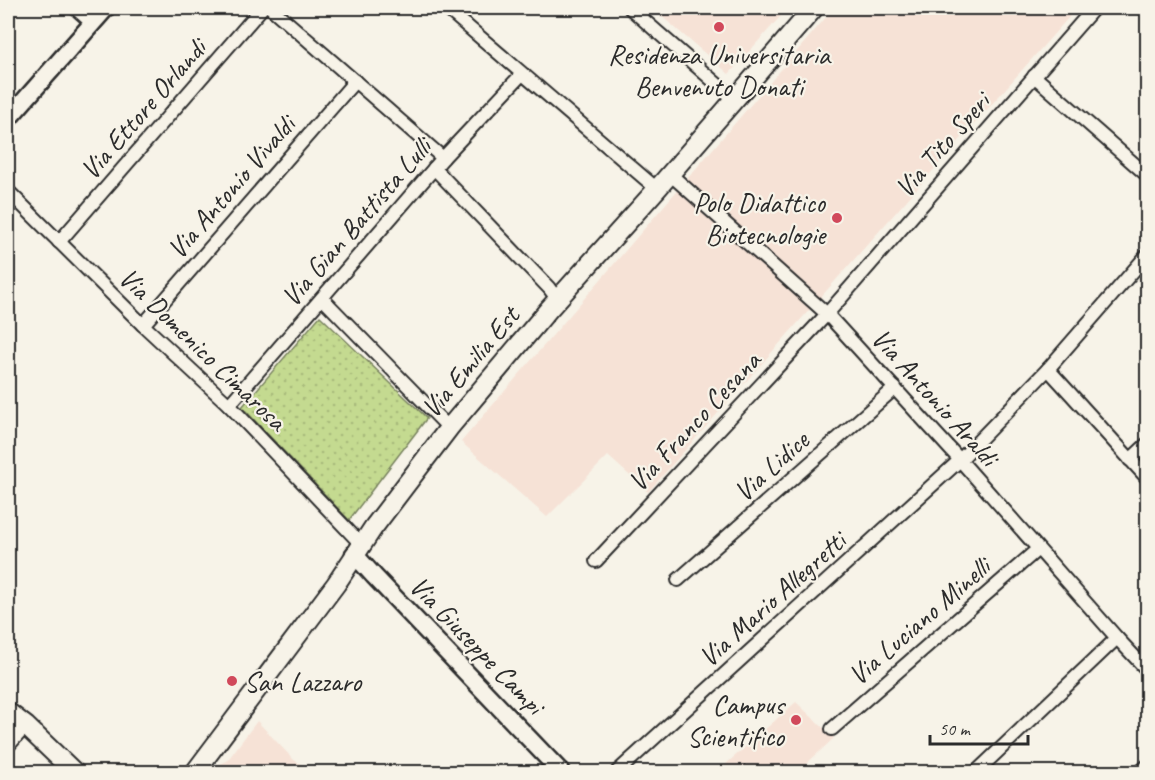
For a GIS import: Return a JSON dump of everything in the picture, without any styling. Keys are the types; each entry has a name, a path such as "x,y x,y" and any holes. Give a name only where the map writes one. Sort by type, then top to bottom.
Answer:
{"main road":[{"name":"Via Emilia Est","path":"195,772 449,428 814,8"},
{"path":"8,712 74,772"}],"street":[{"path":"75,8 92,23"},
{"path":"8,119 106,8"},
{"name":"Via Ettore Orlandi","path":"59,242 262,8"},
{"path":"271,8 443,158"},
{"path":"446,8 657,189"},
{"path":"630,8 734,99"},
{"name":"Via Tito Speri","path":"827,314 1094,8"},
{"name":"Via Gian Battista Lulli","path":"229,405 434,168 522,74"},
{"path":"1034,76 1148,176"},
{"name":"Via Antonio Vivaldi","path":"143,325 355,81"},
{"path":"434,168 558,300"},
{"name":"Via Antonio Araldi","path":"670,174 827,314 1148,670"},
{"name":"Via Domenico Cimarosa","path":"8,191 143,325 229,405 358,549"},
{"name":"Via Mario Allegretti","path":"617,772 960,460 1048,369 1148,254"},
{"path":"322,298 449,428"},
{"name":"Via Franco Cesana","path":"596,561 827,314"},
{"path":"1048,369 1148,479"},
{"name":"Via Lidice","path":"678,580 895,388"},
{"path":"1130,460 1148,443"},
{"name":"Via Giuseppe Campi","path":"358,549 561,772"},
{"name":"Via Luciano Minelli","path":"832,729 1038,549"},
{"path":"976,772 1117,638"},
{"path":"8,746 26,726"},
{"path":"1140,772 1148,765"}],"shaded area":[{"path":"652,8 788,8 729,74"},
{"path":"834,8 1077,8 648,492 608,456 547,517 461,442"},
{"name":"Campus Scientifico","path":"796,702 834,738 804,766 810,772 717,772"},
{"path":"257,721 294,760 313,772 213,772 220,764 227,761"}],"green space":[{"path":"320,316 427,418 349,520 242,407"}],"place":[{"name":"Residenza Universitaria Benvenuto Donati","path":"719,27"},
{"name":"Polo Didattico Biotecnologie","path":"837,218"},
{"name":"San Lazzaro","path":"232,681"},
{"name":"Campus Scientifico","path":"796,720"}]}
